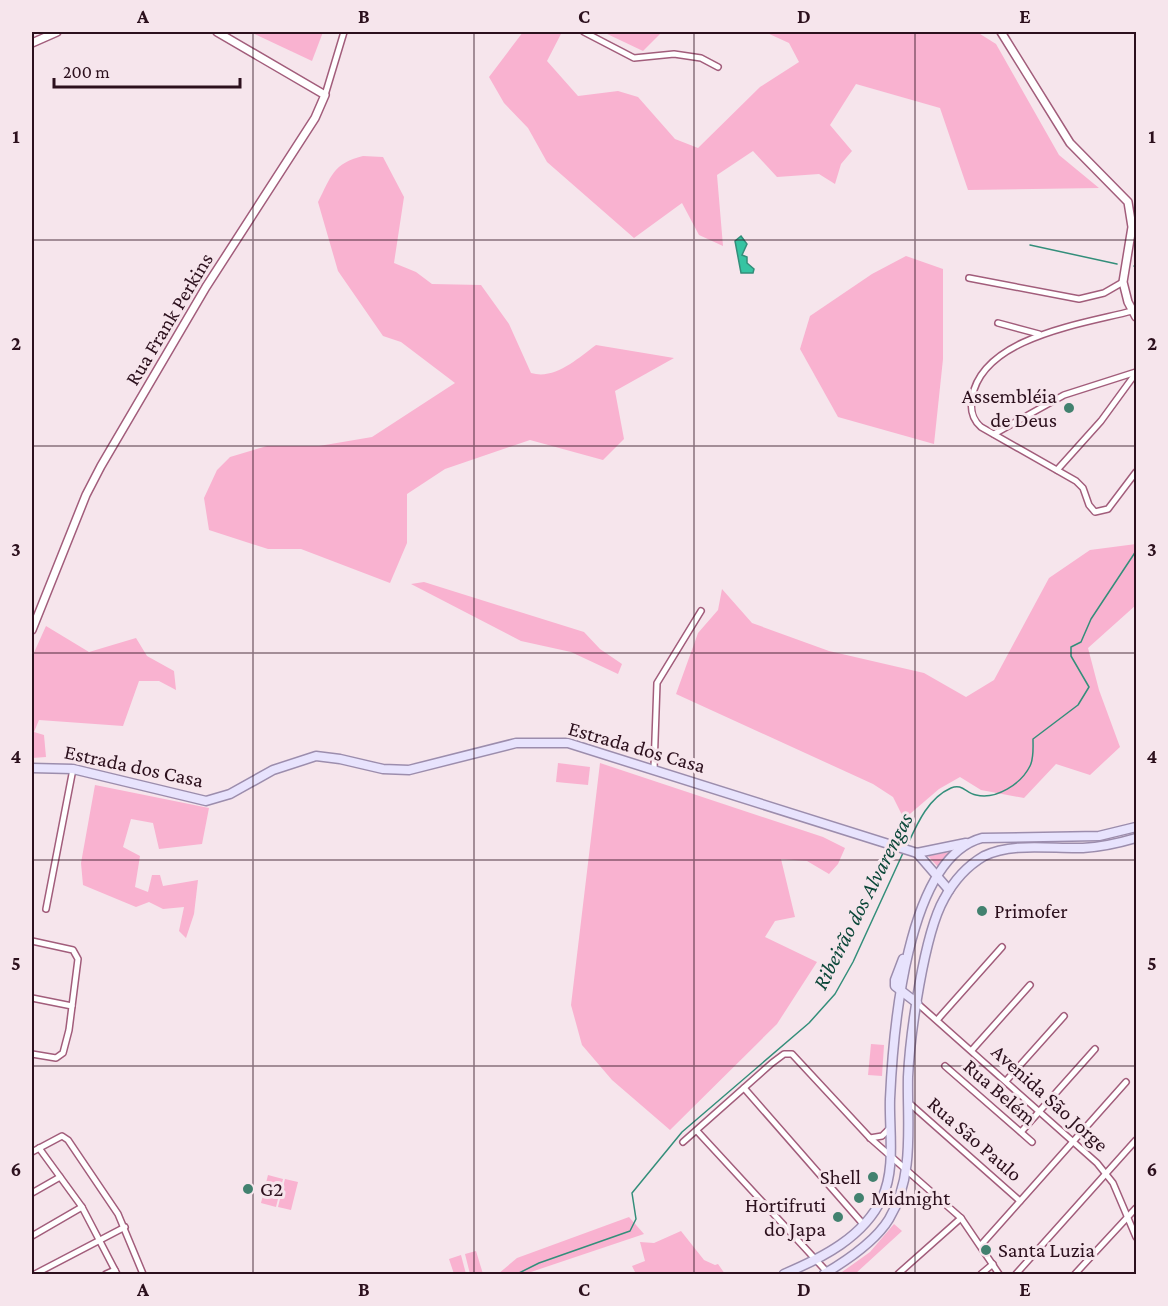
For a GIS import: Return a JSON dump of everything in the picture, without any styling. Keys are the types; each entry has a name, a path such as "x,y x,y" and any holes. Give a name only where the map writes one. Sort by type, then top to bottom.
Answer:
{"main road":[{"name":"Estrada dos Casa","path":"32,768 73,769 200,801 230,794 273,770 316,756 376,768 410,770 498,747 545,741 568,743 654,768 913,852"},
{"path":"913,852 992,836 1099,836 1137,828"},
{"path":"827,1274 863,1247 889,1220 906,1171 910,1058 917,1003 937,914 949,890 970,866 998,851 1093,847 1137,838"},
{"path":"784,1275 832,1251 863,1224 883,1196 887,1185 890,1157 893,1048 912,942 929,887 936,875 966,843"},
{"path":"913,852 925,862 949,890"},
{"path":"925,862 929,887"},
{"path":"902,993 917,1003"}],"street":[{"path":"32,43 57,32"},
{"path":"217,32 325,95"},
{"name":"Rua Frank Perkins","path":"32,630 86,495 100,466 206,287 315,118 325,95 344,32"},
{"path":"584,32 634,58 655,54 682,55 701,58 718,67"},
{"path":"1001,32 1070,143 1128,202 1132,227 1123,282 1134,314 1041,335 1009,350 995,360 976,384 971,406 974,418 981,427 1080,485 1089,505 1099,513 1112,505 1137,472"},
{"path":"969,278 1079,299 1104,293 1123,282"},
{"path":"998,323 1041,335"},
{"path":"994,434 1064,395 1092,384 1137,372"},
{"path":"1057,470 1101,421 1137,372"},
{"path":"654,768 657,683 700,611"},
{"path":"46,909 73,769"},
{"path":"32,941 73,950 78,959 66,1048 56,1058 32,1054"},
{"path":"938,1019 1002,947"},
{"path":"972,1050 1030,985"},
{"path":"32,998 72,1006"},
{"name":"Avenida São Jorge","path":"917,1003 1040,1110 1106,1173 1137,1237"},
{"path":"1006,1081 1064,1016"},
{"path":"1020,1132 1095,1049"},
{"path":"683,1142 779,1057 792,1054 870,1138 906,1171 931,1189 961,1218 999,1275"},
{"name":"Rua Belém","path":"945,1066 1032,1142"},
{"path":"981,1245 1126,1082"},
{"path":"744,1089 863,1224"},
{"name":"Rua São Paulo","path":"908,1102 1020,1201"},
{"path":"870,1138 882,1136 889,1129"},
{"path":"697,1131 827,1274"},
{"path":"32,1152 56,1138 62,1136 68,1140 125,1227 143,1275"},
{"path":"1016,1275 1137,1140"},
{"path":"39,1148 82,1207 100,1240 116,1272 106,1275"},
{"path":"32,1193 60,1177"},
{"path":"32,1236 82,1207"},
{"path":"1075,1275 1137,1208"},
{"path":"898,1275 961,1218"},
{"path":"35,1275 125,1227"},
{"path":"981,1275 993,1264"}],"shaded area":[{"path":"250,32 323,32 312,61"},
{"path":"523,32 562,32 547,61 578,96 618,91 638,97 675,139 698,148 760,87 799,62 789,43 765,32 977,32 996,44 1059,155 1099,188 968,190 940,108 856,84 830,125 852,151 841,164 835,184 819,174 777,177 753,151 717,175 723,246 699,235 682,203 634,238 547,162 528,128 504,103 489,77"},
{"path":"603,32 662,32 643,51"},
{"path":"363,156 383,157 404,197 394,263 416,272 432,284 481,285 509,324 531,373 549,374 557,371 596,345 674,358 615,391 624,439 603,460 530,440 445,469 407,494 407,543 390,583 301,549 268,549 209,530 204,498 217,470 230,457 267,446 319,446 372,437 455,383 401,342 383,336 338,271 318,202 334,172 345,163"},
{"path":"741,236 747,244 742,255 747,257 747,263 754,269 753,273 741,273 735,241"},
{"path":"906,256 943,269 943,359 934,444 838,417 800,349 810,316 872,274"},
{"path":"1136,544 1136,605 1088,648 1099,690 1120,747 1090,775 1056,764 1024,798 981,790 960,777 939,789 904,819 893,797 873,784 676,694 698,633 718,610 722,589 752,623 829,651 924,673 966,697 994,680 1049,578 1090,550"},
{"path":"424,582 584,632 600,649 622,664 618,674 571,652 521,641 411,584"},
{"path":"46,626 89,652 136,638 147,656 174,671 176,690 159,681 139,681 123,726 39,720 34,732 44,735 46,757 32,758 32,657"},
{"path":"558,763 590,767 588,785 556,782"},
{"path":"600,763 823,837 845,848 838,864 829,874 807,861 781,859 795,917 775,921 765,937 817,962 777,1024 670,1130 612,1080 582,1045 571,1005"},
{"path":"95,785 209,808 202,844 159,849 153,823 131,819 123,847 140,856 135,887 148,892 152,875 160,875 163,886 198,880 194,914 186,938 179,931 184,907 163,909 149,902 136,907 83,885 81,863"},
{"path":"950,852 938,867 928,856"},
{"path":"871,1044 884,1045 882,1076 868,1075"},
{"path":"268,1175 283,1179 276,1207 261,1203"},
{"path":"285,1179 298,1182 291,1210 278,1207"},
{"path":"629,1217 644,1234 525,1274 498,1274 517,1258"},
{"path":"894,1224 902,1231 855,1274 842,1272 870,1252"},
{"path":"681,1231 704,1260 718,1264 725,1274 636,1274 632,1266 645,1261 640,1242 654,1243"},
{"path":"476,1251 483,1274 470,1274 465,1254"},
{"path":"461,1255 466,1274 454,1274 449,1259"}],"waterway":[{"path":"1030,245 1117,264"},
{"name":"Ribeirão dos Alvarengas","path":"907,846 924,812 943,792 961,787 976,795 992,795 1007,789 1026,773 1032,760 1033,739 1078,705 1089,687 1071,656 1071,647 1081,642 1091,619 1136,551"},
{"name":"Ribeirão dos Alvarengas","path":"517,1274 539,1263 630,1231 636,1219 632,1193 682,1132 809,1023 835,994 853,962 903,853"}],"place":[{"name":"Assembléia de Deus","path":"1069,408"},
{"name":"Primofer","path":"982,911"},
{"name":"Shell","path":"873,1177"},
{"name":"G2","path":"248,1189"},
{"name":"Midnight","path":"859,1198"},
{"name":"Hortifruti do Japa","path":"838,1217"},
{"name":"Santa Luzia","path":"986,1250"}]}
